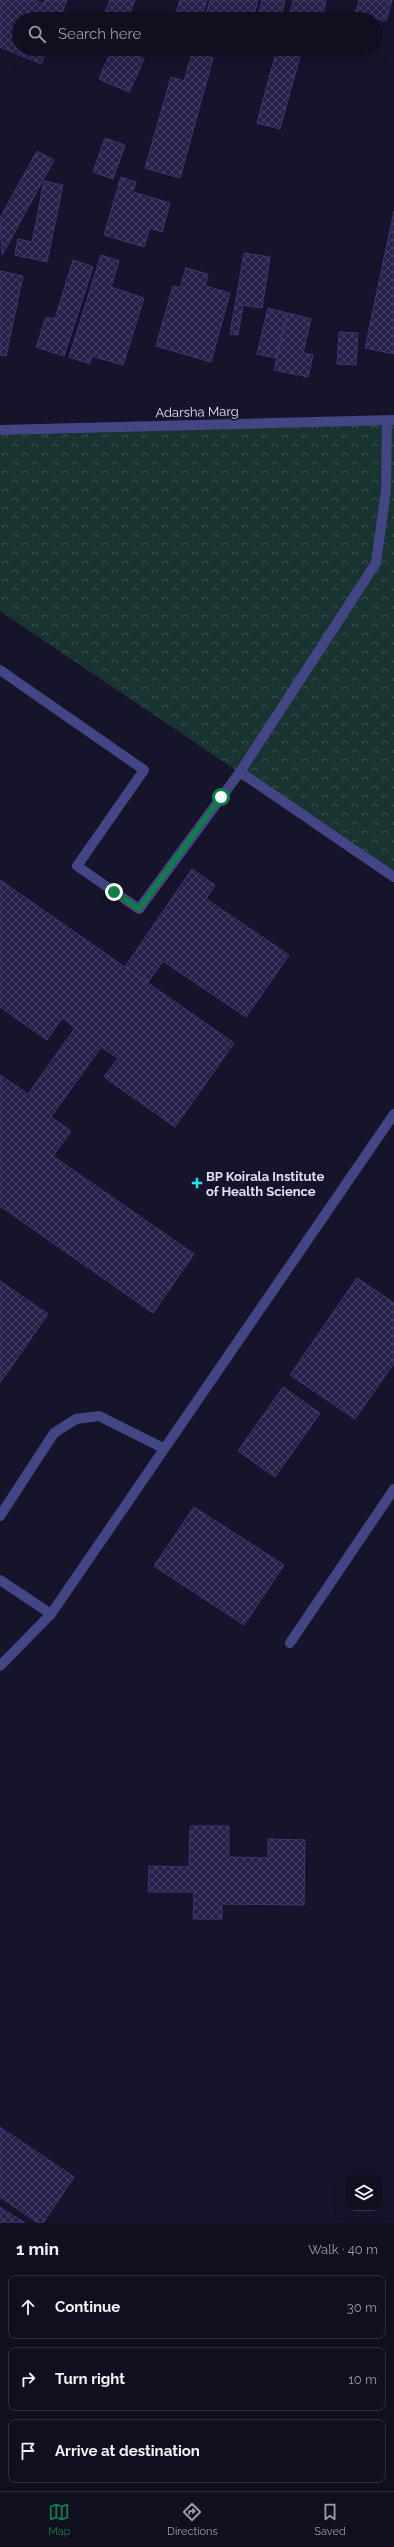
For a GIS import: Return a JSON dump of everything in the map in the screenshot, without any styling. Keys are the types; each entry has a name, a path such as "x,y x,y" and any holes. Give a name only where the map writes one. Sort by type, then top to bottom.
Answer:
{"street":[{"name":"Adarsha Marg","path":"0,430 391,421"},
{"path":"0,670 144,770 76,866 139,909 240,772 376,563 386,490 391,421"},
{"path":"240,772 394,877"},
{"path":"0,1666 51,1614 163,1448 394,1114"},
{"path":"0,1516 54,1432 76,1419 99,1416 163,1448"},
{"path":"290,1643 394,1489"},
{"path":"0,1580 51,1614"}],"green space":[{"path":"394,420 394,877 0,611 0,430"}],"building":[{"path":"0,0 35,0 44,4 45,0 67,0 63,12 12,12 12,52 0,47"},
{"path":"110,0 135,0 130,12 105,12"},
{"path":"180,0 207,0 203,12 176,12"},
{"path":"210,0 258,0 255,12 207,12"},
{"path":"262,0 285,0 282,12 259,12"},
{"path":"293,0 326,0 323,12 290,12"},
{"path":"359,0 392,0 386,21 382,20 382,12 356,12"},
{"path":"22,56 44,56 41,64"},
{"path":"109,56 137,56 144,59 129,92 99,79"},
{"path":"191,56 205,56 213,58 180,178 145,168 171,77 184,81"},
{"path":"275,56 300,56 280,129 257,123"},
{"path":"105,138 125,145 113,179 93,172"},
{"path":"37,151 54,160 2,255 0,218"},
{"path":"121,177 136,182 133,192 170,203 162,232 150,228 144,247 104,235"},
{"path":"44,181 63,185 47,262 15,255 18,239 32,242"},
{"path":"394,211 394,354 365,348"},
{"path":"244,253 270,257 262,308 243,305 238,335 230,334"},
{"path":"101,255 119,261 111,287 144,298 123,365 92,356 90,364 69,357"},
{"path":"73,260 93,267 64,356 36,347 46,317 55,319"},
{"path":"186,268 208,274 205,286 230,293 211,362 156,346 173,286 180,288"},
{"path":"0,271 23,276 6,356 0,355"},
{"path":"268,308 287,313 276,358 257,354"},
{"path":"288,313 311,319 303,353 313,355 308,377 274,370"},
{"path":"339,332 358,333 356,365 337,364"},
{"path":"192,869 215,885 206,899 289,955 246,1017 163,961 148,982 125,967"},
{"path":"0,880 234,1043 175,1127 104,1077 118,1058 101,1047 51,1117 71,1131 53,1156 194,1254 153,1313 0,1206 0,1075 28,1094 75,1028 62,1018 47,1040 0,1007"},
{"path":"357,1278 394,1303 394,1363 355,1419 290,1375"},
{"path":"0,1281 48,1314 0,1383"},
{"path":"283,1387 320,1413 275,1477 238,1451"},
{"path":"194,1507 284,1565 244,1625 154,1566"},
{"path":"190,1826 229,1826 229,1857 268,1858 268,1839 305,1840 304,1905 222,1904 222,1919 193,1919 194,1892 148,1892 149,1866 189,1867"},
{"path":"0,2127 74,2177 43,2223 38,2223 0,2197"},
{"path":"0,2207 25,2223 0,2223"}],"place":[{"name":"BP Koirala Institute of Health Science","path":"197,1183"}],"route":[{"path":"114,892 139,909 221,797"}]}
